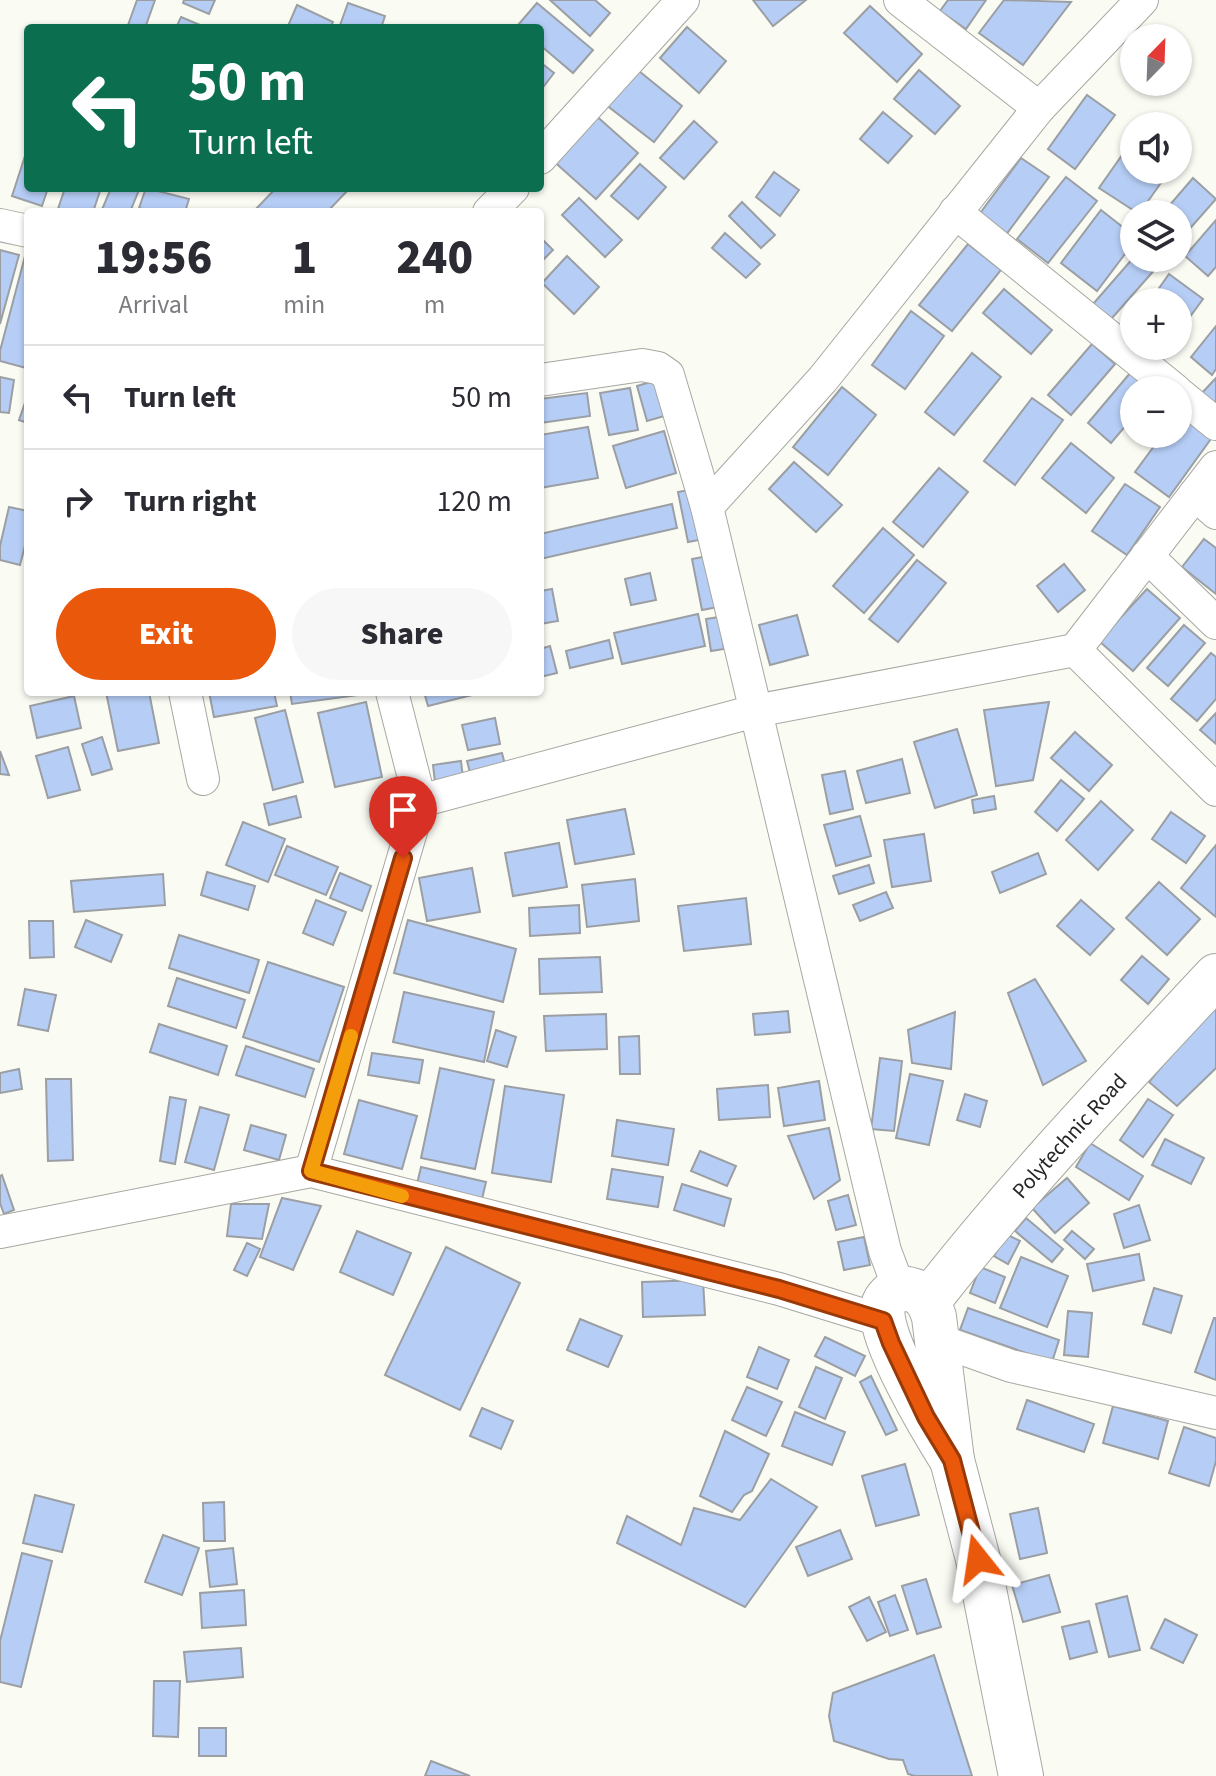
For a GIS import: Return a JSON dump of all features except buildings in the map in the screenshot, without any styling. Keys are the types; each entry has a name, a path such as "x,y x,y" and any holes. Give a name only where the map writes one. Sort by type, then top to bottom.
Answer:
{"street":[{"path":"544,154 683,0"},
{"path":"900,0 1039,108"},
{"path":"707,507 823,379 1039,108 1142,0"},
{"path":"493,208 509,192"},
{"path":"955,212 1157,376"},
{"path":"0,225 24,230"},
{"path":"544,379 642,365 658,368 668,375 707,507 885,1251 912,1312 978,1559 1021,1776"},
{"path":"1192,404 1216,424"},
{"path":"420,801 755,711 1075,650 1147,556 1206,504 1216,467"},
{"path":"1147,556 1216,623"},
{"path":"1075,650 1216,790"},
{"path":"186,696 203,779"},
{"path":"311,1171 420,801 393,696"},
{"name":"Polytechnic Road","path":"912,1312 1096,1105 1216,976"},
{"path":"0,1232 311,1171 779,1289 912,1312 1011,1366 1216,1413"},
{"path":"912,1312 891,1343 926,1417 952,1460"}],"slow traffic":[{"path":"351,1036 311,1171 402,1196"}],"route":[{"path":"403,858 311,1171 408,1198 519,1222 779,1289 883,1321 926,1417 952,1460 978,1559"}]}
